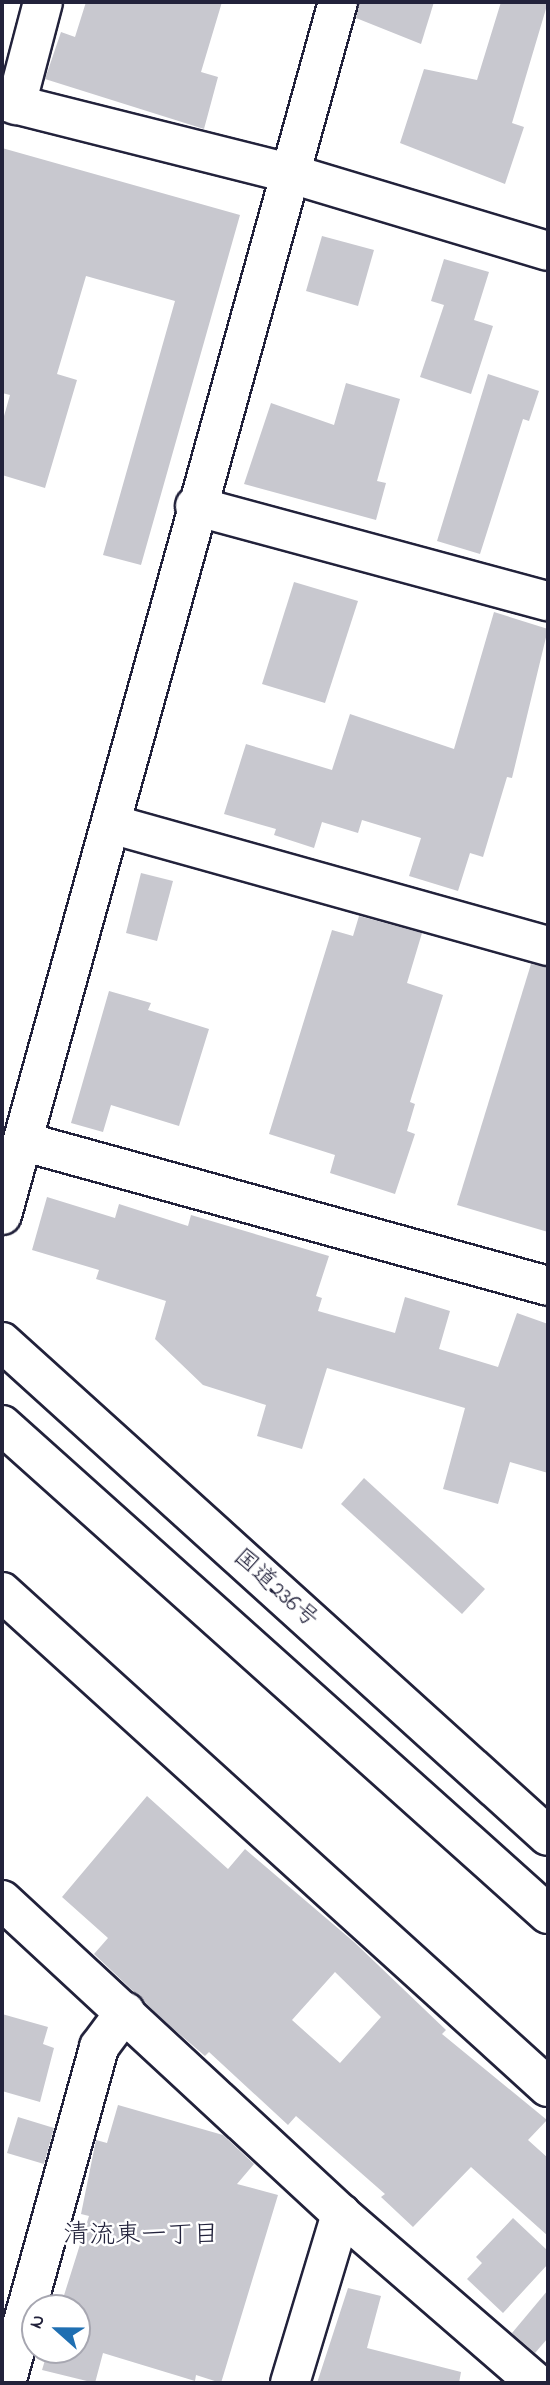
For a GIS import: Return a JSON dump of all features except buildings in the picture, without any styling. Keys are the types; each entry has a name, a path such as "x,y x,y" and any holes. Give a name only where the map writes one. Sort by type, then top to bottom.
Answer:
{"main road":[{"path":"43,2 9,103 288,173 548,251"},
{"path":"2,1215 25,1142 195,506 338,2"},
{"path":"195,506 548,601"},
{"path":"111,824 548,946"},
{"path":"25,1142 548,1286"},
{"name":"国道236号","path":"2,1342 548,1836"},
{"path":"2,1425 548,1914"},
{"path":"2,1592 548,2087"},
{"path":"2,1900 341,2214 536,2383"},
{"path":"6,2383 99,2047 125,2012"},
{"path":"290,2383 341,2214"}],"district":[{"name":"清流東一丁目","path":"141,2237"}]}
